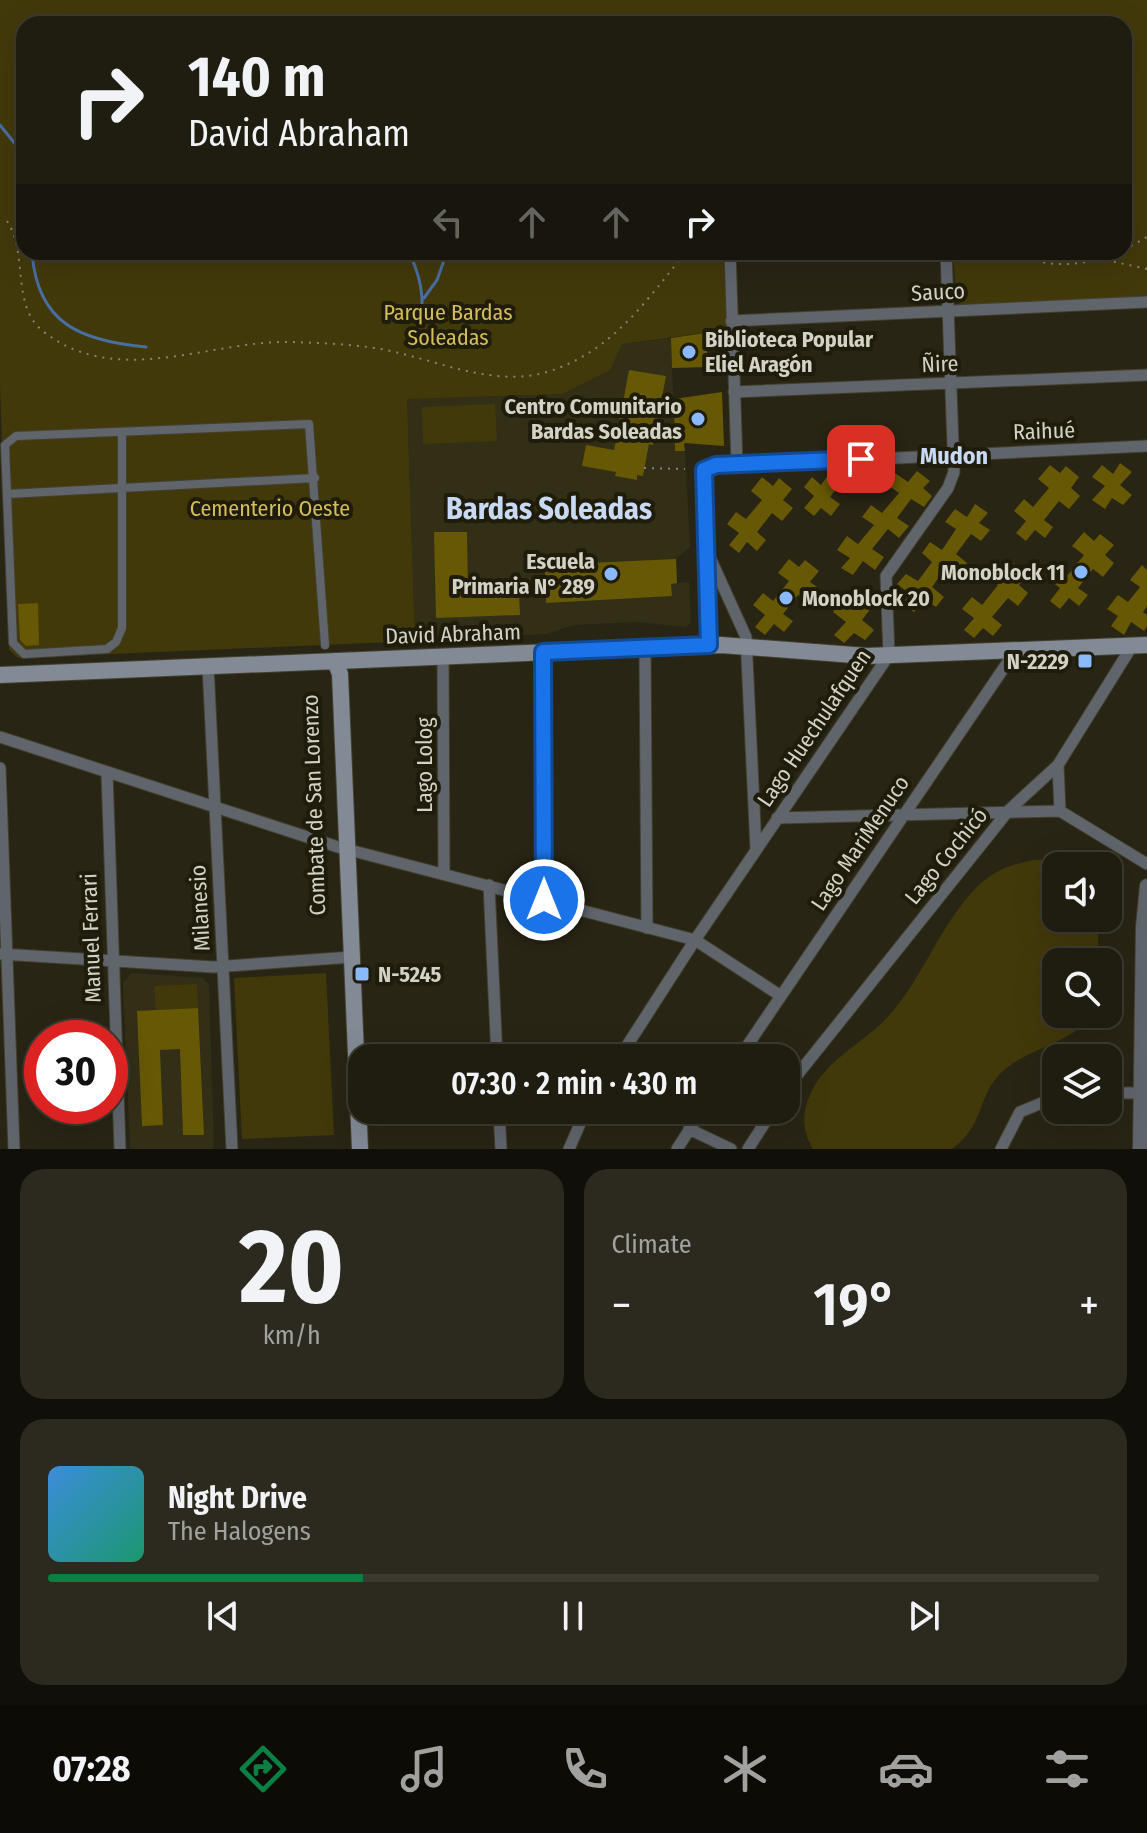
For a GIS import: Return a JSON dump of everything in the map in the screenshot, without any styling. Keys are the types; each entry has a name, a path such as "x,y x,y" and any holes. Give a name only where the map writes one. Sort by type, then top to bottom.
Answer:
{"main road":[{"name":"David Abraham","path":"0,675 709,645 747,645 838,655 1140,646"},
{"name":"Combate de San Lorenzo","path":"335,661 340,674 351,1149"},
{"name":"Combate de San Lorenzo","path":"347,957 360,1149"}],"street":[{"path":"730,260 737,464"},
{"name":"Lago Huechulafquen","path":"628,1044 889,655 886,576 948,488 954,472 946,260"},
{"name":"Sauco","path":"731,321 1147,302"},
{"name":"Ñire","path":"734,392 1147,375"},
{"path":"122,432 122,628 116,642 107,649 24,654 13,643 5,445 16,436 309,424 325,645"},
{"name":"Raihué","path":"705,548 704,470 711,465 1147,446"},
{"path":"7,494 315,478"},
{"path":"705,548 709,645"},
{"path":"705,548 730,597 747,645 756,849"},
{"name":"Lago Cochicó","path":"800,1071 1009,810 1058,765 1140,646"},
{"path":"645,648 647,928"},
{"name":"Lago MariMenuco","path":"748,1044 1016,650"},
{"path":"543,652 544,900"},
{"name":"Lago Lolog","path":"443,656 444,873"},
{"name":"Milanesio","path":"208,666 232,1149"},
{"path":"0,737 216,805 343,849 695,940 781,996"},
{"path":"1058,765 1060,811"},
{"path":"0,768 3,954 14,1149"},
{"name":"Manuel Ferrari","path":"107,773 111,962 120,1149"},
{"path":"777,818 1060,811 1147,864"},
{"path":"489,885 496,1044"},
{"path":"1140,1149 1147,886"},
{"path":"3,954 223,967 347,957"},
{"path":"1122,1093 1141,1093"},
{"path":"1001,1149 1020,1112 1042,1103"},
{"path":"500,1124 501,1149"},
{"path":"569,1149 580,1124"},
{"path":"677,1149 692,1124"},
{"path":"748,1149 764,1124"},
{"path":"689,1129 731,1149"}],"path":[{"path":"7,221 16,241"},
{"path":"20,260 25,304 35,323 44,333 78,349 138,361 247,343 294,342 382,350 491,375 544,373 587,356 616,336 679,260"},
{"path":"1036,260 1048,264 1085,260"},
{"path":"1111,260 1147,269"},
{"path":"644,468 685,469"}],"shaded area":[{"path":"671,338 675,450 685,451 690,547 676,559 677,583 689,582 691,622 686,627 636,622 573,625 547,634 415,641 407,399 562,394 622,344"},
{"path":"132,973 203,978 209,985 214,1149 130,1149 128,1020 125,1020 123,983"}],"green space":[{"path":"0,0 1147,0 1147,298 960,305 956,298 954,260 1132,260 1132,16 16,16 16,260 723,260 727,330 622,344 610,370 562,394 407,399 415,641 18,658 9,650 0,384"},
{"path":"495,404 497,441 423,444 422,407"},
{"path":"1042,860 1042,932 1098,932 1098,948 1042,948 1042,1028 1079,1028 1052,1044 1042,1044 1042,1049 1020,1059 998,1076 986,1094 970,1131 952,1149 813,1149 805,1130 804,1117 815,1085 841,1056 881,1024 895,1008 952,918 979,885 991,875 1018,863"},
{"path":"326,973 334,1135 242,1139 234,978"},
{"path":"197,984 198,1008 156,1010 154,986"}],"building":[{"name":"Biblioteca Popular Eliel Aragón","path":"706,333 708,367 672,368 671,338"},
{"path":"629,370 666,376 653,445 649,444 643,476 637,475 637,480 615,476 616,472 582,466 586,445 614,450"},
{"name":"Centro Comunitario Bardas Soleadas","path":"722,392 724,446 684,443 685,451 675,451 674,399"},
{"path":"1120,463 1132,472 1120,485 1132,495 1123,505 1112,498 1105,509 1092,500 1105,486 1092,477 1102,465 1113,474"},
{"path":"1050,465 1060,473 1066,466 1079,477 1071,488 1080,496 1069,509 1059,501 1044,520 1053,527 1045,538 1035,530 1026,541 1016,533 1026,521 1014,511 1024,499 1033,507 1049,488 1038,479"},
{"path":"917,471 930,481 923,488 932,496 924,507 911,499 897,518 909,526 899,538 888,529 872,549 884,557 875,570 863,561 853,575 841,568 850,558 837,550 847,536 858,544 874,525 862,517 871,505 882,513 899,493 885,483 895,473 908,482"},
{"path":"828,475 841,483 830,497 840,504 831,516 821,508 814,516 804,508 814,496 804,487 812,477 821,485"},
{"path":"762,477 773,486 779,478 792,489 783,500 793,508 782,521 772,513 757,532 766,540 757,551 747,542 739,553 729,545 739,533 727,524 736,512 746,519 762,500 751,491"},
{"path":"975,504 988,513 979,523 990,530 981,541 971,534 956,554 967,563 958,574 947,566 932,587 944,597 936,607 923,598 914,612 903,603 910,594 897,584 906,574 918,581 932,562 922,553 930,542 942,550 956,529 945,522 955,509 967,517"},
{"path":"434,532 467,532 468,594 519,593 520,615 436,618"},
{"name":"Monoblock 11","path":"1084,532 1094,541 1100,534 1114,545 1105,555 1114,563 1103,577 1093,569 1078,588 1088,595 1079,606 1069,598 1060,609 1050,601 1060,588 1048,579 1058,567 1068,575 1084,555 1072,546"},
{"path":"676,559 677,583 671,584 672,596 546,603 545,565"},
{"name":"Monoblock 20","path":"789,559 799,567 805,560 819,571 810,582 820,589 808,603 798,595 783,614 793,621 784,632 774,624 765,635 755,627 765,615 753,605 763,593 773,601 789,581 778,573"},
{"path":"998,562 1008,571 1014,563 1028,574 1019,585 1028,593 1018,606 1008,598 992,617 1002,625 993,636 983,628 974,638 964,630 974,618 962,609 972,597 982,605 998,585 987,576"},
{"path":"1142,565 1147,570 1147,606 1143,612 1147,615 1147,626 1144,631 1131,622 1124,635 1111,626 1118,616 1107,609 1118,595 1128,602 1140,587 1130,580"},
{"path":"860,597 871,608 862,620 874,630 865,640 854,633 844,643 834,635 846,622 833,612 841,598 853,607"},
{"path":"38,603 39,645 26,646 20,640 18,604"},
{"path":"198,1008 204,1135 183,1135 180,1049 160,1050 163,1125 142,1126 137,1011"}],"waterway":[{"path":"0,125 16,145"},
{"path":"33,260 43,296 53,312 66,324 101,340 146,347"},
{"path":"412,260 422,297 413,342"},
{"path":"424,298 437,280 444,260"}],"place":[{"name":"Biblioteca Popular Eliel Aragón","path":"689,352"},
{"name":"Centro Comunitario Bardas Soleadas","path":"698,419"},
{"name":"Monoblock 11","path":"1081,572"},
{"name":"Escuela Primaria N° 289","path":"611,574"},
{"name":"Monoblock 20","path":"786,598"},
{"name":"N-2229","path":"1085,661"},
{"name":"N-5245","path":"362,974"}],"district":[{"name":"Mudon","path":"954,456"},
{"name":"Bardas Soleadas","path":"549,509"}],"route":[{"path":"544,900 543,652 709,645 704,470 711,465 861,459"}],"park label":[{"name":"Parque Bardas Soleadas","path":"448,324"},
{"name":"Cementerio Oeste","path":"270,508"}]}
